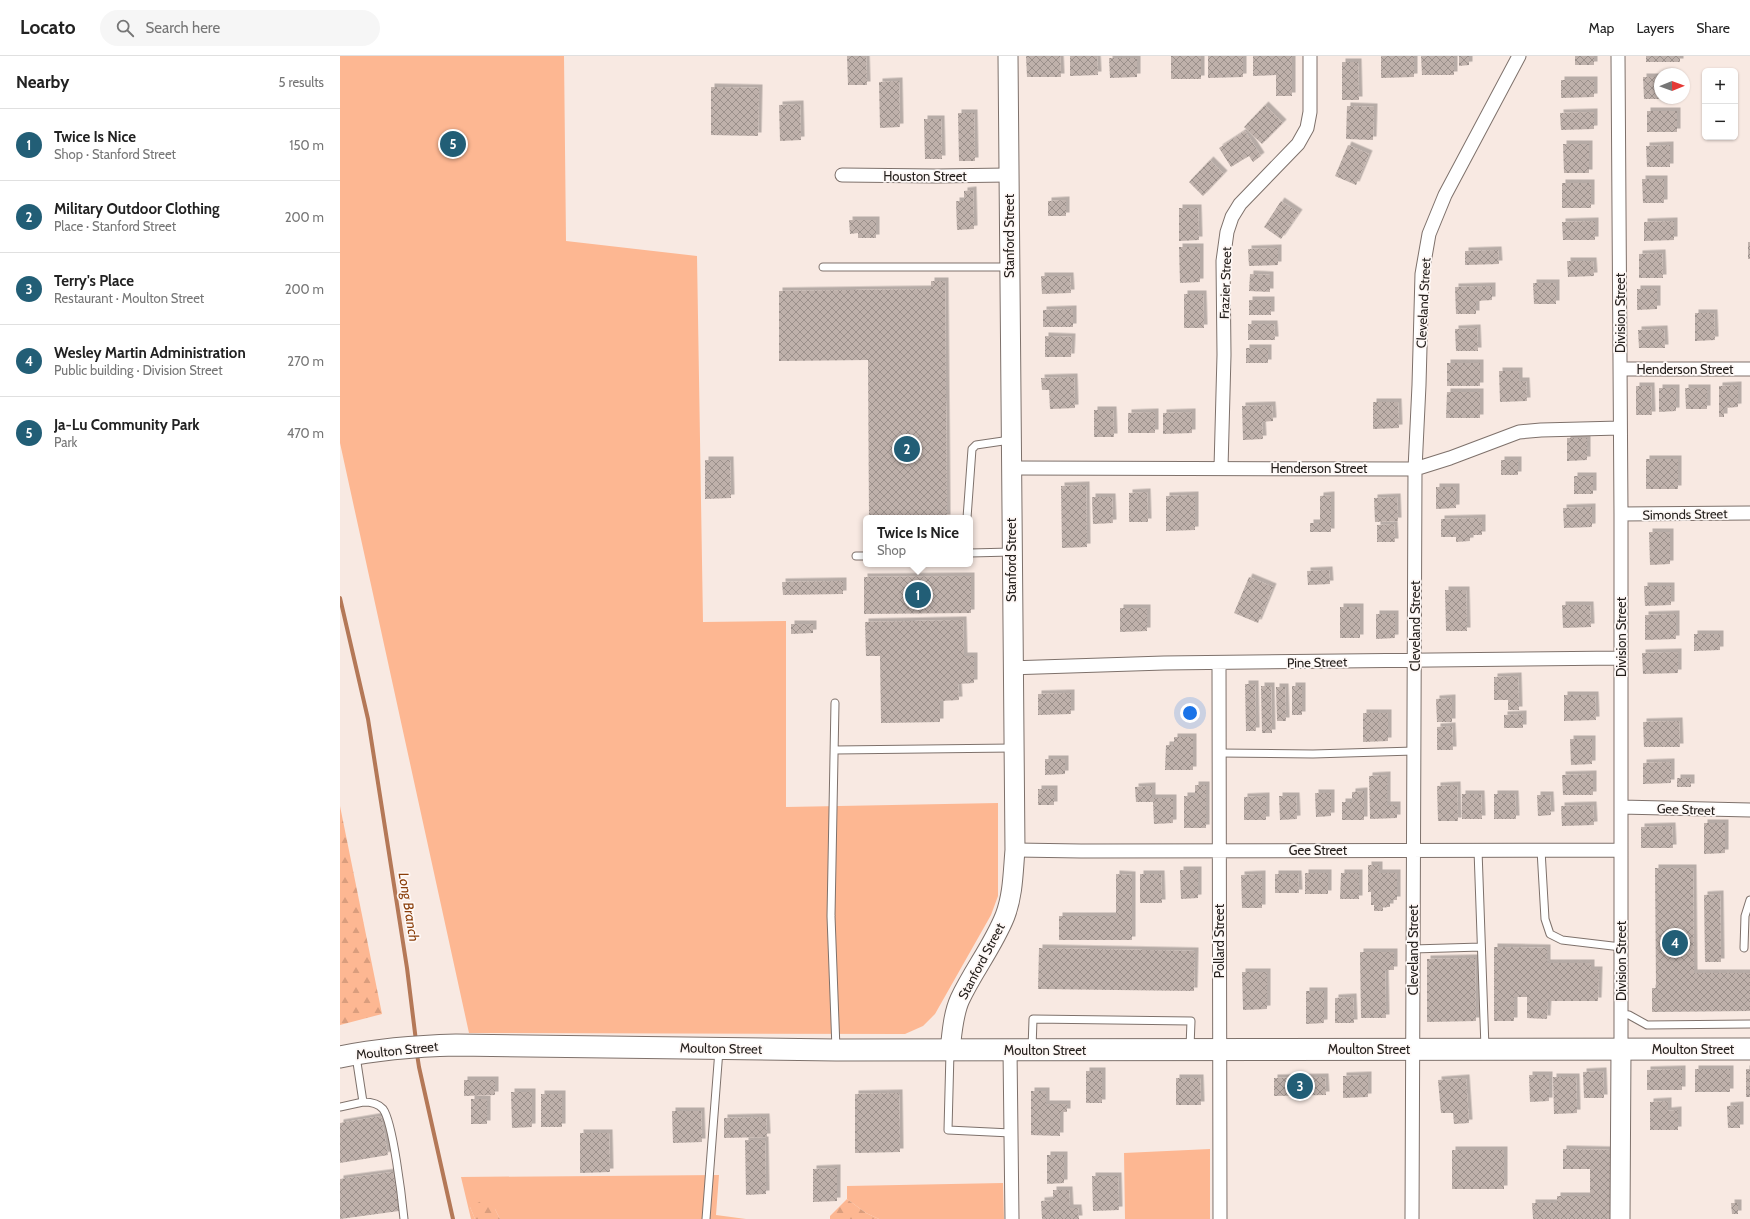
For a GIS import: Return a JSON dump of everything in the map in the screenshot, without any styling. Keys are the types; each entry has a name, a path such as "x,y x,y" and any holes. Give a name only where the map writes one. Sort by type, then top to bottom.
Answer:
{"main road":[{"name":"Moulton Street","path":"353,1054 409,1046 456,1045 836,1050 1750,1049"}],"street":[{"name":"Stanford Street","path":"950,1050 953,1025 960,1000 989,951 1005,915 1012,890 1014,850 1008,56"},
{"name":"Frazier Street","path":"1221,468 1224,355 1223,261 1227,232 1232,217 1240,204 1298,144 1307,128 1310,112 1310,56"},
{"name":"Cleveland Street","path":"1412,1219 1412,850 1414,751 1415,469 1420,385 1422,274 1429,234 1445,195 1519,56"},
{"name":"Division Street","path":"1618,56 1621,514 1620,1219"},
{"name":"Houston Street","path":"842,175 1008,175"},
{"name":"Henderson Street","path":"1620,369 1750,369"},
{"name":"Henderson Street","path":"1010,468 1415,469 1450,458 1519,432 1620,428"},
{"name":"Simonds Street","path":"1621,514 1750,513"},
{"name":"Pine Street","path":"1012,668 1219,663 1621,658"},
{"name":"Pollard Street","path":"1219,663 1220,1219"},
{"name":"Gee Street","path":"1621,807 1750,810"},
{"name":"Gee Street","path":"1014,850 1621,850"},
{"path":"1010,1050 1012,1219"}],"lane":[{"path":"823,267 1009,267"},
{"path":"967,515 972,449 976,445 1010,440"},
{"path":"973,553 1011,552"},
{"path":"856,556 863,556"},
{"path":"836,703 831,916 836,1050"},
{"path":"835,750 1013,748"},
{"path":"1219,753 1313,754 1414,751"},
{"path":"1478,850 1485,1049"},
{"path":"1541,850 1545,919 1550,934 1562,940 1621,948"},
{"path":"1744,948 1745,916 1750,900"},
{"path":"1413,949 1481,947"},
{"path":"1621,1014 1629,1015 1647,1025 1750,1024"},
{"path":"1032,1050 1033,1019 1190,1021 1190,1050"},
{"path":"706,1219 720,1048"},
{"path":"950,1050 948,1130 1010,1132"},
{"path":"353,1054 363,1102"},
{"path":"340,1106 371,1102 384,1110 399,1180 404,1219"}],"green space":[{"path":"340,56 564,56 566,241 697,256 703,622 786,621 786,807 998,803 998,896 991,915 935,1014 923,1026 905,1034 469,1033 340,443"},
{"path":"340,806 382,1014 340,1025"},
{"path":"1210,1149 1210,1219 1125,1219 1124,1153"},
{"path":"719,1175 716,1215 746,1219 500,1219 495,1209 470,1207 475,1219 471,1219 461,1177"},
{"path":"1003,1183 1004,1219 879,1219 866,1213 847,1199 847,1186"},
{"path":"847,1199 866,1213 879,1219 830,1219 830,1216"},
{"path":"483,1200 495,1209 500,1219 475,1219 470,1207"}],"building":[{"path":"847,56 866,56 867,85 848,85"},
{"path":"1026,56 1060,56 1061,77 1027,77"},
{"path":"1070,56 1097,56 1098,75 1070,76"},
{"path":"1171,56 1201,56 1201,79 1171,79"},
{"path":"1208,56 1243,56 1243,77 1208,78"},
{"path":"1253,56 1292,56 1292,96 1276,96 1276,75 1253,76"},
{"path":"1381,56 1414,56 1414,77 1381,78"},
{"path":"1421,56 1454,56 1454,75 1422,75"},
{"path":"1459,56 1469,56 1469,65 1459,66"},
{"path":"1575,56 1594,56 1594,65 1575,65"},
{"path":"1646,56 1680,56 1680,62 1646,62"},
{"path":"1109,58 1137,58 1137,77 1110,78"},
{"path":"1342,62 1358,62 1359,100 1342,100"},
{"path":"1643,77 1654,77 1654,99 1644,99"},
{"path":"1561,80 1594,80 1594,97 1561,98"},
{"path":"899,81 900,127 880,128 879,82"},
{"path":"711,87 759,88 758,136 711,135"},
{"path":"800,104 801,140 780,141 779,105"},
{"path":"1265,105 1283,123 1262,144 1244,127"},
{"path":"1347,106 1374,107 1373,140 1346,139"},
{"path":"1647,111 1677,111 1677,132 1647,132"},
{"path":"1594,112 1594,129 1561,130 1560,113"},
{"path":"958,113 974,113 975,161 959,161"},
{"path":"924,119 941,119 942,159 925,159"},
{"path":"1245,131 1261,156 1253,162 1249,156 1231,167 1219,148"},
{"path":"1563,144 1589,144 1589,173 1564,173"},
{"path":"1348,145 1369,154 1356,185 1335,176"},
{"path":"1670,145 1670,167 1647,167 1646,146"},
{"path":"1210,160 1224,174 1203,196 1189,182"},
{"path":"1642,179 1664,179 1664,203 1643,203"},
{"path":"1562,183 1591,183 1591,208 1562,208"},
{"path":"973,190 974,229 957,230 956,201 964,201 964,191"},
{"path":"1066,200 1066,216 1048,216 1048,201"},
{"path":"1281,201 1299,213 1281,239 1264,227"},
{"path":"1179,208 1198,208 1199,240 1179,241"},
{"path":"849,220 876,220 876,238 858,238 858,233 850,234"},
{"path":"1595,221 1595,240 1563,240 1562,222"},
{"path":"1674,221 1674,240 1644,241 1644,222"},
{"path":"1748,242 1750,242 1750,259 1748,259"},
{"path":"1179,247 1200,247 1200,282 1180,283"},
{"path":"1278,248 1278,265 1249,266 1248,249"},
{"path":"1498,250 1499,264 1465,265 1465,251"},
{"path":"1662,253 1663,278 1639,278 1639,254"},
{"path":"1567,261 1593,261 1594,276 1568,277"},
{"path":"1250,274 1270,275 1270,292 1249,291"},
{"path":"1041,276 1070,276 1071,293 1042,294"},
{"path":"931,281 945,281 947,515 869,515 868,360 779,361 779,291 931,289"},
{"path":"1533,283 1556,283 1556,304 1534,304"},
{"path":"1492,286 1492,300 1476,301 1476,314 1456,314 1455,287"},
{"path":"1637,289 1657,289 1657,309 1637,310"},
{"path":"1184,294 1203,294 1204,328 1184,328"},
{"path":"1249,300 1271,300 1271,315 1249,315"},
{"path":"1073,309 1073,327 1043,327 1043,310"},
{"path":"1695,313 1714,313 1715,340 1695,341"},
{"path":"1248,324 1274,324 1275,340 1248,340"},
{"path":"1477,328 1478,351 1456,351 1455,329"},
{"path":"1664,329 1665,348 1639,348 1638,330"},
{"path":"1045,336 1072,337 1071,357 1045,357"},
{"path":"1246,348 1268,348 1268,363 1246,363"},
{"path":"1447,363 1480,363 1480,386 1447,386"},
{"path":"1499,371 1519,371 1519,381 1526,381 1527,401 1500,402"},
{"path":"1074,377 1075,408 1050,409 1049,390 1042,390 1041,378"},
{"path":"1738,385 1738,407 1724,408 1724,417 1719,417 1719,386"},
{"path":"1636,386 1651,386 1652,415 1636,415"},
{"path":"1659,388 1676,388 1676,411 1659,412"},
{"path":"1685,388 1707,388 1707,409 1686,409"},
{"path":"1447,392 1480,392 1480,418 1446,418"},
{"path":"1373,402 1398,402 1399,428 1373,429"},
{"path":"1272,405 1273,421 1262,422 1263,439 1243,440 1242,406"},
{"path":"1094,410 1113,410 1114,437 1094,437"},
{"path":"1155,412 1155,433 1128,433 1128,413"},
{"path":"1192,412 1192,433 1163,434 1163,413"},
{"path":"1567,438 1587,438 1587,460 1567,461"},
{"path":"1646,459 1678,459 1678,489 1646,489"},
{"path":"705,460 730,460 731,498 705,499"},
{"path":"1501,460 1518,460 1518,475 1501,475"},
{"path":"1574,476 1593,476 1593,494 1574,494"},
{"path":"1086,485 1087,547 1062,548 1061,486"},
{"path":"1436,487 1456,487 1456,508 1436,509"},
{"path":"1147,492 1148,522 1129,522 1129,493"},
{"path":"1195,495 1195,530 1166,531 1166,496"},
{"path":"1331,495 1331,532 1310,532 1310,523 1320,523 1320,496"},
{"path":"1092,497 1112,497 1113,523 1093,524"},
{"path":"1397,497 1398,521 1375,522 1374,498"},
{"path":"1592,507 1592,527 1564,528 1563,508"},
{"path":"1482,518 1482,535 1470,535 1470,541 1456,542 1456,537 1441,537 1441,519"},
{"path":"1394,524 1395,542 1377,542 1377,525"},
{"path":"1649,532 1670,532 1670,564 1650,565"},
{"path":"1329,570 1330,584 1308,585 1307,571"},
{"path":"971,576 971,613 864,614 864,577"},
{"path":"1249,577 1273,587 1258,623 1234,613"},
{"path":"843,581 843,594 783,595 782,582"},
{"path":"1644,586 1671,586 1671,605 1645,606"},
{"path":"1445,590 1466,590 1467,631 1446,631"},
{"path":"1562,605 1590,605 1591,627 1563,628"},
{"path":"1340,607 1360,607 1360,638 1340,638"},
{"path":"1120,608 1147,608 1147,631 1120,632"},
{"path":"1376,614 1395,614 1395,638 1376,639"},
{"path":"1676,614 1676,639 1645,640 1645,615"},
{"path":"963,620 964,656 974,656 974,683 958,684 959,700 940,701 940,722 881,723 880,656 866,656 865,622"},
{"path":"791,624 813,624 813,633 791,634"},
{"path":"1694,634 1720,634 1720,650 1694,651"},
{"path":"1678,652 1678,673 1643,674 1642,653"},
{"path":"1518,676 1519,710 1508,710 1508,700 1494,700 1494,677"},
{"path":"1245,684 1255,684 1256,731 1246,731"},
{"path":"1261,686 1271,686 1272,733 1262,733"},
{"path":"1292,686 1302,686 1302,715 1292,715"},
{"path":"1276,687 1285,687 1286,721 1277,721"},
{"path":"1071,693 1071,714 1038,715 1038,694"},
{"path":"1564,695 1595,695 1596,720 1564,721"},
{"path":"1452,698 1452,722 1437,722 1436,699"},
{"path":"1363,713 1388,713 1388,741 1363,742"},
{"path":"1523,714 1523,728 1504,728 1504,715"},
{"path":"1679,721 1680,747 1644,747 1643,722"},
{"path":"1452,726 1453,750 1437,750 1437,727"},
{"path":"1174,737 1193,737 1193,770 1165,770 1166,745 1174,745"},
{"path":"1570,739 1592,739 1592,764 1571,765"},
{"path":"1045,759 1065,759 1065,774 1045,775"},
{"path":"1671,762 1671,783 1643,784 1643,763"},
{"path":"1593,774 1593,795 1563,795 1562,775"},
{"path":"1387,775 1387,805 1397,805 1397,818 1370,819 1369,776"},
{"path":"1677,778 1691,778 1691,787 1677,787"},
{"path":"1195,785 1206,785 1206,828 1184,828 1184,796 1195,796"},
{"path":"1457,785 1458,821 1438,821 1437,786"},
{"path":"1152,786 1152,798 1173,798 1173,823 1154,824 1153,802 1136,802 1135,787"},
{"path":"1038,789 1054,789 1054,805 1038,805"},
{"path":"1364,791 1364,820 1342,820 1342,802 1352,802 1352,792"},
{"path":"1315,793 1331,793 1331,816 1316,817"},
{"path":"1462,794 1481,794 1482,819 1462,819"},
{"path":"1494,794 1515,794 1516,819 1494,819"},
{"path":"1537,795 1550,795 1551,815 1538,816"},
{"path":"1266,796 1266,820 1244,820 1244,797"},
{"path":"1279,796 1296,796 1297,819 1280,820"},
{"path":"1593,805 1594,825 1562,826 1561,806"},
{"path":"1704,823 1725,823 1725,853 1704,854"},
{"path":"1672,826 1673,848 1641,848 1641,827"},
{"path":"1368,865 1379,865 1379,873 1397,873 1397,900 1390,900 1390,907 1383,907 1383,911 1374,911 1374,905 1371,905 1371,892 1368,892"},
{"path":"1655,868 1693,868 1694,973 1750,973 1750,1011 1652,1012 1652,988 1656,988"},
{"path":"1180,870 1198,870 1198,898 1181,899"},
{"path":"1305,873 1328,873 1328,894 1305,894"},
{"path":"1341,873 1359,873 1359,899 1340,899"},
{"path":"1116,874 1132,875 1132,940 1059,940 1059,916 1116,916"},
{"path":"1140,874 1161,874 1162,903 1140,903"},
{"path":"1262,874 1262,908 1242,908 1241,875"},
{"path":"1275,874 1298,874 1299,893 1275,893"},
{"path":"1720,894 1721,962 1705,962 1704,895"},
{"path":"1494,947 1547,948 1547,963 1591,963 1591,970 1599,970 1598,1001 1548,1001 1547,1019 1527,1018 1527,997 1514,997 1514,1021 1494,1021"},
{"path":"1039,948 1195,951 1194,991 1038,989"},
{"path":"1360,952 1394,952 1394,970 1385,970 1386,1018 1361,1018"},
{"path":"1475,958 1476,1021 1427,1022 1427,959"},
{"path":"1242,972 1267,972 1267,1009 1243,1010"},
{"path":"1306,991 1324,991 1324,1023 1306,1024"},
{"path":"1353,997 1354,1023 1335,1023 1335,998"},
{"path":"1682,1069 1682,1090 1647,1090 1647,1070"},
{"path":"1695,1069 1730,1069 1730,1092 1695,1092"},
{"path":"1746,1069 1750,1069 1750,1097 1746,1097"},
{"path":"1086,1071 1102,1071 1102,1103 1086,1103"},
{"path":"1603,1071 1604,1098 1584,1098 1583,1072"},
{"path":"1368,1075 1368,1097 1343,1098 1343,1076"},
{"path":"1529,1075 1549,1075 1549,1101 1530,1102"},
{"path":"1325,1077 1326,1095 1274,1096 1274,1078"},
{"path":"1553,1077 1576,1077 1577,1113 1554,1114"},
{"path":"1176,1078 1200,1078 1201,1105 1176,1105"},
{"path":"1466,1078 1469,1123 1454,1124 1453,1113 1441,1113 1438,1080"},
{"path":"464,1080 495,1080 495,1095 464,1096"},
{"path":"1031,1091 1046,1091 1046,1104 1067,1104 1067,1112 1060,1112 1060,1136 1031,1135"},
{"path":"511,1092 532,1092 532,1127 512,1128"},
{"path":"899,1093 900,1152 855,1153 855,1094"},
{"path":"541,1094 562,1094 562,1127 541,1127"},
{"path":"471,1099 487,1099 487,1124 471,1124"},
{"path":"1668,1101 1668,1111 1678,1110 1678,1130 1650,1130 1650,1102"},
{"path":"1740,1105 1740,1128 1728,1128 1727,1106"},
{"path":"672,1111 701,1111 702,1142 673,1143"},
{"path":"381,1116 388,1155 340,1163 340,1123"},
{"path":"766,1117 767,1137 724,1138 724,1118"},
{"path":"580,1133 609,1133 610,1172 580,1173"},
{"path":"745,1140 765,1140 766,1194 746,1195"},
{"path":"1563,1149 1610,1150 1610,1219 1533,1219 1532,1203 1557,1203 1557,1196 1590,1196 1590,1169 1563,1169"},
{"path":"1452,1150 1504,1150 1504,1189 1452,1189"},
{"path":"1047,1155 1064,1155 1064,1183 1047,1184"},
{"path":"837,1168 837,1201 813,1202 813,1169"},
{"path":"393,1172 399,1211 340,1219 340,1179"},
{"path":"1092,1176 1118,1176 1119,1210 1093,1211"},
{"path":"1053,1190 1069,1190 1070,1208 1078,1208 1079,1219 1042,1219 1041,1201 1053,1200"},
{"path":"1731,1203 1738,1203 1738,1214 1732,1214"}],"waterway":[{"name":"Long Branch","path":"340,598 368,719 407,968 416,1041"},
{"name":"Long Branch","path":"417,1054 453,1219"}],"place":[{"name":"Ja-Lu Community Park","path":"453,144"},
{"name":"Military Outdoor Clothing","path":"907,449"},
{"name":"Twice Is Nice","path":"918,595"},
{"name":"Wesley Martin Administration","path":"1675,943"},
{"name":"Terry's Place","path":"1300,1086"}]}
